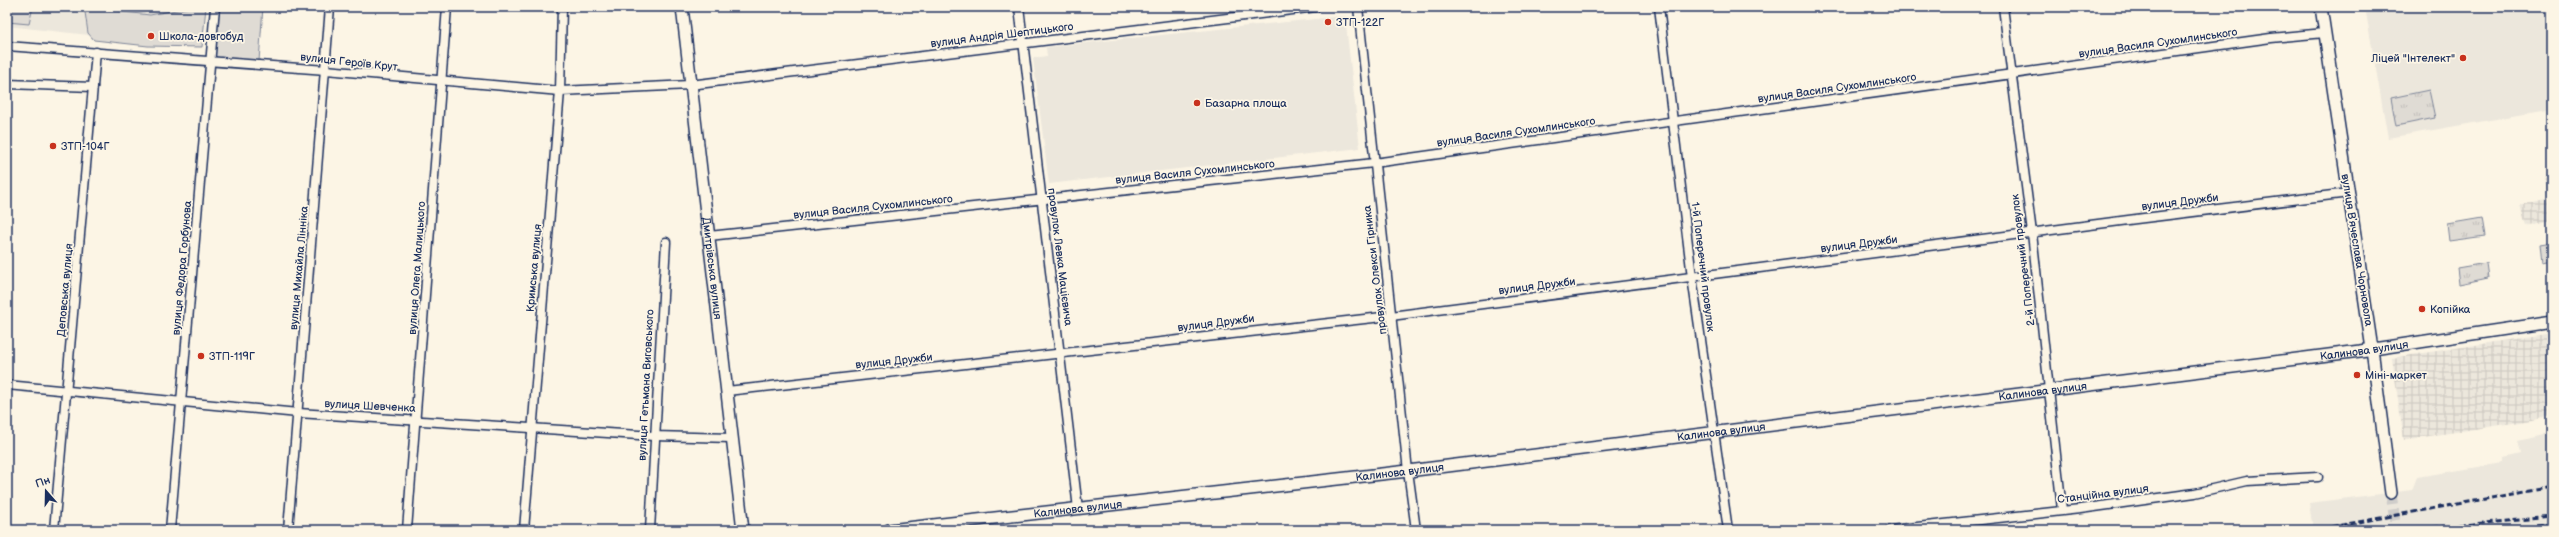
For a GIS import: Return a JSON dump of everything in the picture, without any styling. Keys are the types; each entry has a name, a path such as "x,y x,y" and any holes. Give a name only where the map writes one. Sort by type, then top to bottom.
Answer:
{"street":[{"name":"вулиця Федора Горбунова","path":"170,530 215,7"},
{"name":"вулиця Михайла Лінніка","path":"288,530 330,7"},
{"name":"вулиця Олега Малицького","path":"407,530 417,420 447,7"},
{"name":"Кримська вулиця","path":"524,530 560,92 562,7"},
{"name":"Дмитрівська вулиця","path":"682,7 743,530"},
{"name":"провулок Левка Мацієвича","path":"1019,7 1061,353 1078,509"},
{"name":"вулиця Андрія Шептицького","path":"690,85 1316,7"},
{"name":"провулок Олекси Гірника","path":"1358,7 1408,471 1416,530"},
{"name":"1-й Поперечний провулок","path":"1658,7 1674,121 1692,277 1728,530"},
{"name":"2-й Поперечний провулок","path":"2003,7 2032,233 2062,510"},
{"name":"вулиця Вʼячеслава Чорновола","path":"2321,7 2372,349 2391,493"},
{"name":"вулиця Василя Сухомлинського","path":"709,236 1374,163 2271,38 2325,33"},
{"name":"вулиця Героїв Крут","path":"7,46 326,70 560,92 690,85"},
{"name":"Деповська вулиця","path":"54,530 68,390 96,52"},
{"path":"7,84 93,87"},
{"name":"вулиця Дружби","path":"727,391 1391,316 2032,233 2349,194"},
{"name":"вулиця Гетьмана Виговського","path":"650,530 654,436 666,242"},
{"name":"Калинова вулиця","path":"889,530 1408,471 2050,391 2372,349 2552,322"},
{"name":"вулиця Шевченка","path":"7,385 298,413 532,429 654,436 732,438"},
{"name":"Станційна вулиця","path":"1890,530 2195,493 2247,481 2318,477"}],"shaded area":[{"name":"Школа-довгобуд","path":"7,7 200,7 198,47 7,26"},
{"name":"Ліцей \"Інтелект\"","path":"2365,7 2552,7 2552,109 2388,138"},
{"name":"Базарна площа","path":"1345,16 1360,148 1049,184 1033,58 1047,56 1046,47"},
{"path":"2552,175 2552,220 2526,226 2520,205 2549,198 2544,177"},
{"path":"2552,333 2552,417 2404,440 2392,358"},
{"path":"2552,433 2552,530 2313,530 2309,503 2412,490 2417,477 2503,463 2503,458 2520,454 2517,441"}],"green space":[{"path":"7,7 33,7 29,24 7,22"},
{"path":"79,7 150,15 191,7 206,7 202,47 148,46 94,40 88,33 85,12"},
{"path":"218,7 263,7 259,61 214,57"},
{"path":"2429,90 2435,118 2396,126 2391,98"},
{"path":"2482,218 2485,236 2449,241 2447,224"},
{"path":"2552,242 2552,261 2542,263 2540,244"},
{"path":"2486,263 2488,278 2459,284 2457,268"}],"tunnel":[{"path":"2391,493 2396,530"}],"railway":[{"path":"2314,530 2552,487"},
{"path":"2406,530 2552,517"},
{"path":"2492,530 2552,525"}],"place":[{"name":"ЗТП-122Г","path":"1328,22"},
{"name":"Школа-довгобуд","path":"151,36"},
{"name":"Ліцей \"Інтелект\"","path":"2463,58"},
{"name":"Базарна площа","path":"1197,103"},
{"name":"ЗТП-104Г","path":"53,146"},
{"name":"Копійка","path":"2422,309"},
{"name":"ЗТП-119Г","path":"201,356"},
{"name":"Міні-маркет","path":"2357,375"}]}
